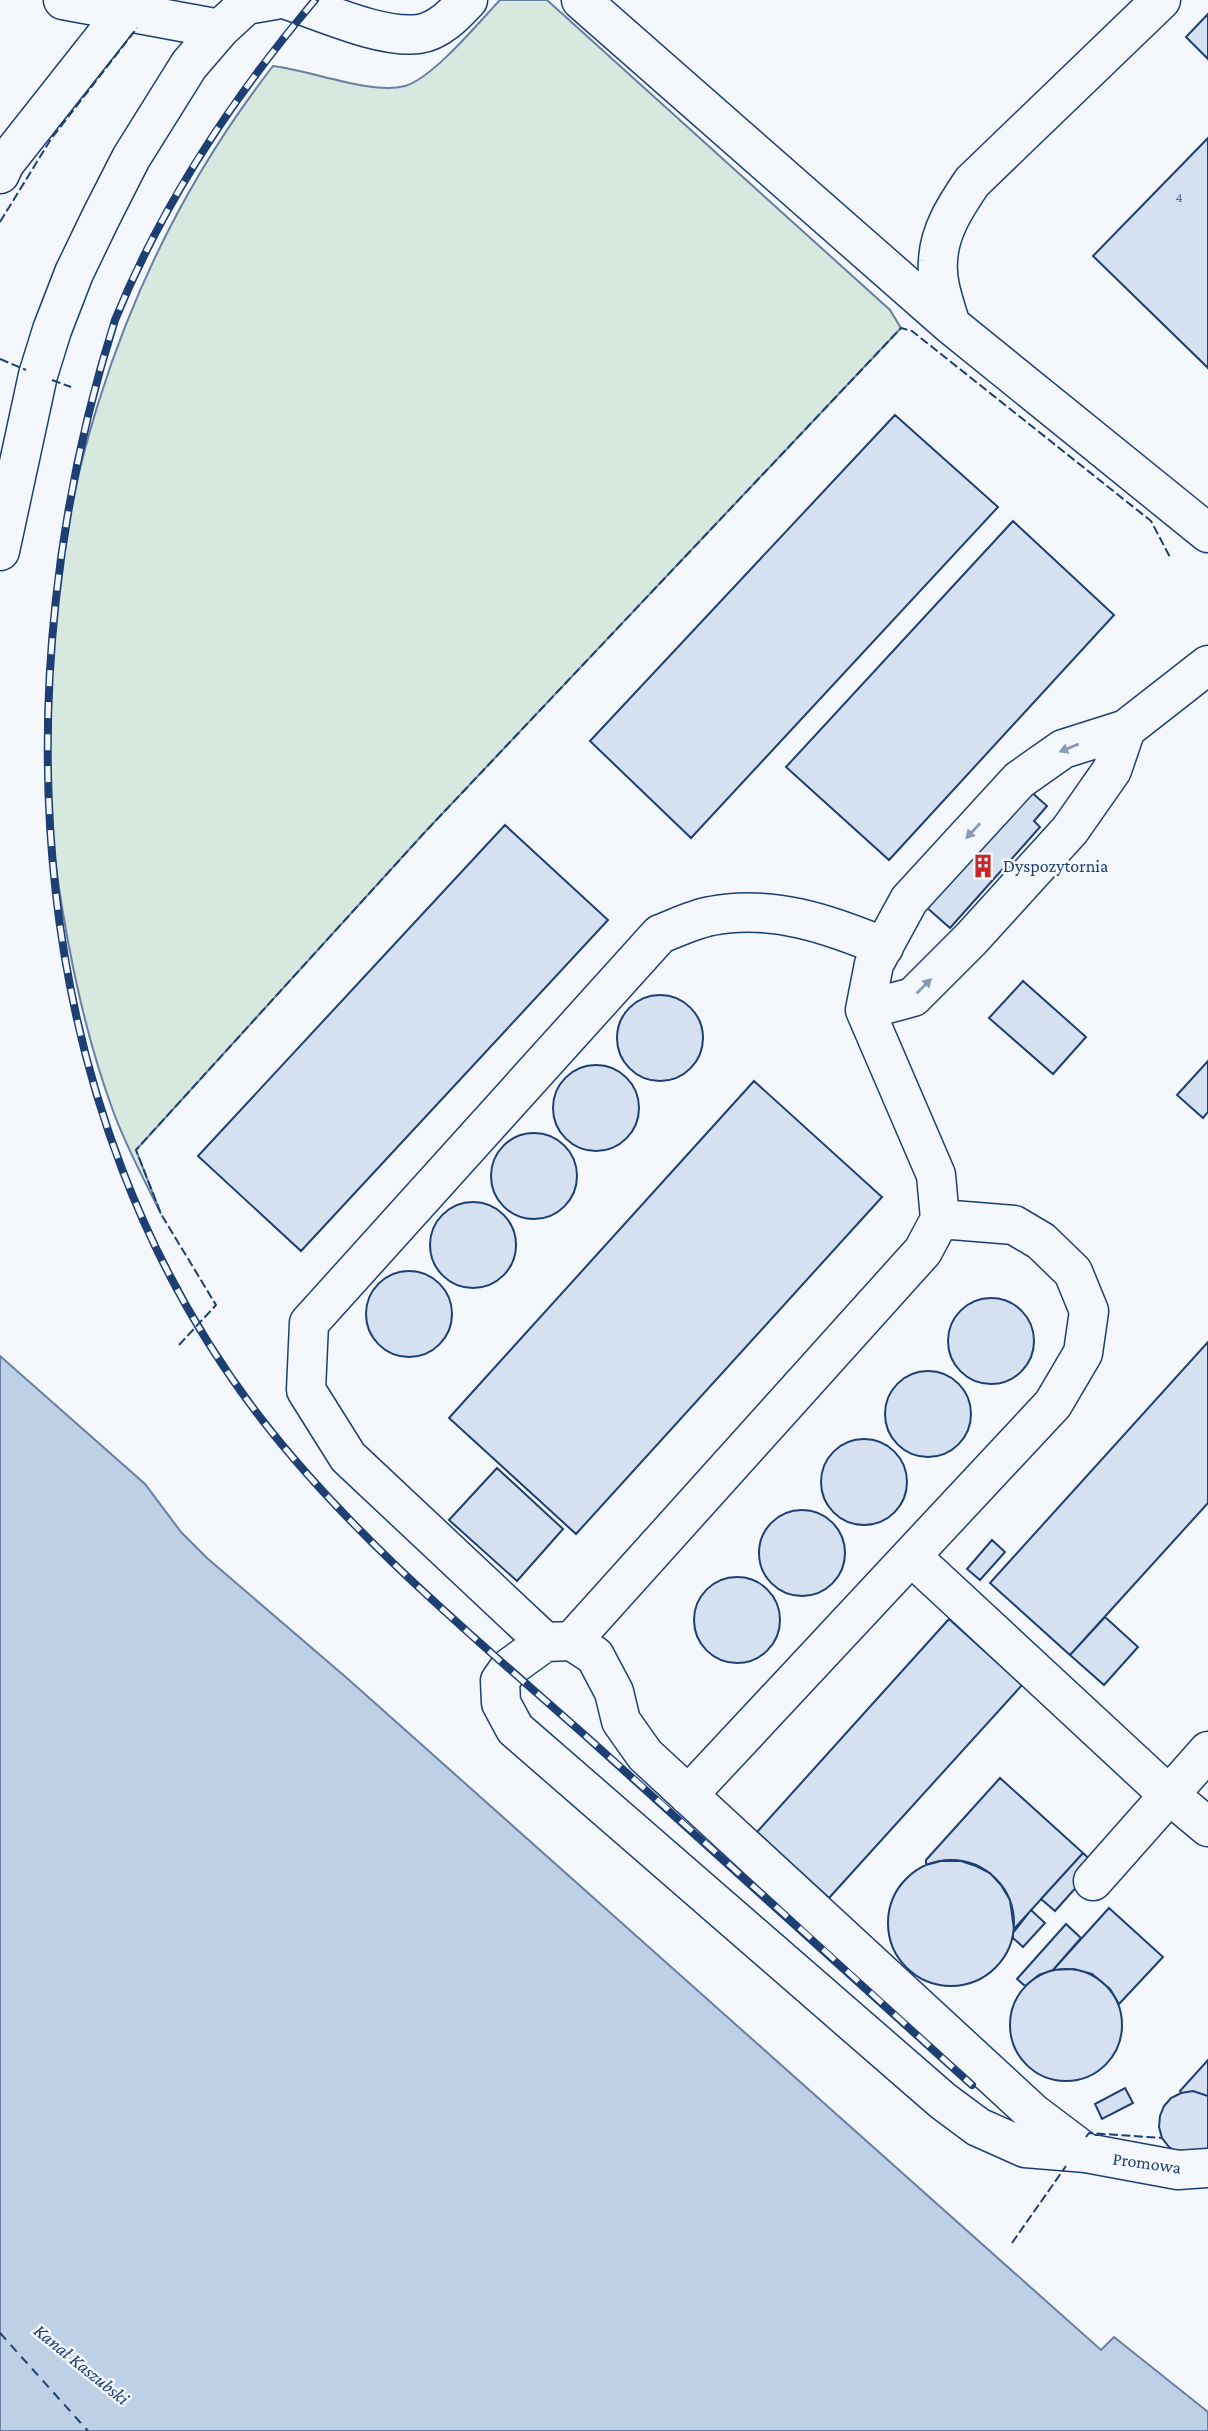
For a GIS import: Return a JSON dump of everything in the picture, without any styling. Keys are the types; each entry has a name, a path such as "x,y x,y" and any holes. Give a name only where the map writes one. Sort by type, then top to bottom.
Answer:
{"lane":[{"path":"63,0 220,29"},
{"path":"0,551 38,375 52,330 75,273 131,158 189,65 220,29 246,5 275,0"},
{"path":"287,0 385,33 421,34 449,20 468,0"},
{"path":"581,0 951,325 1208,533"},
{"path":"951,325 942,294 938,261 949,216 972,182 1161,0"},
{"path":"0,174 5,163 125,11"},
{"path":"559,1641 923,1251 940,1219 936,1175 864,1010 874,964 909,900 1019,780 1063,749 1126,729 1208,665"},
{"path":"864,1010 913,997 971,939 1070,830 1112,770 1126,729"},
{"path":"884,947 837,927 769,912 710,916 660,934 309,1323 306,1390 348,1457 559,1641 595,1656 614,1692 621,1721 645,1755 1033,2113 1086,2153"},
{"path":"688,1795 1053,1404 1083,1353 1089,1311 1073,1272 1041,1241 1014,1225 940,1219"},
{"path":"911,1556 1208,1827"},
{"name":"Promowa","path":"559,1641 509,1668 500,1681 501,1703 515,1729 943,2101 978,2127 1026,2148 1086,2153 1178,2170 1208,2168"},
{"path":"1093,1881 1208,1751"}],"shaded area":[{"path":"500,0 547,0 890,310 901,328 425,832 136,1150 161,1214 117,1122 89,1036 67,938 50,813 49,684 57,589 74,495 98,403 130,313 170,227 218,144 273,66 358,85 391,88 405,86 442,61"}],"water":[{"name":"Kanał Kaszubski","path":"0,1356 145,1484 181,1532 207,1558 348,1679 1101,2350 1114,2337 1208,2412 1208,2431 0,2431"}],"building":[{"path":"1208,14 1208,59 1186,37"},
{"path":"1208,138 1208,368 1093,256"},
{"path":"895,415 998,507 691,838 590,741"},
{"path":"1013,521 1114,615 889,860 786,767"},
{"name":"Dyspozytornia","path":"1029,790 1047,806 1034,821 1040,827 950,928 925,906"},
{"path":"505,825 608,920 301,1251 198,1156"},
{"path":"1023,981 1086,1037 1053,1074 989,1018"},
{"path":"660,995 684,1002 696,1014 703,1038 696,1062 684,1074 660,1081 636,1074 624,1062 617,1038 624,1014 636,1002"},
{"path":"1208,1061 1208,1112 1203,1118 1177,1095"},
{"path":"596,1065 620,1072 632,1084 639,1108 632,1132 620,1144 596,1151 572,1144 560,1132 553,1108 560,1084 572,1072"},
{"path":"754,1081 882,1197 576,1534 449,1418"},
{"path":"534,1133 558,1140 570,1152 577,1176 570,1200 558,1212 534,1219 510,1212 498,1200 491,1176 498,1152 510,1140"},
{"path":"473,1202 497,1209 509,1221 516,1245 509,1269 497,1281 473,1288 449,1281 437,1269 430,1245 437,1221 449,1209"},
{"path":"409,1271 433,1278 445,1290 452,1314 445,1338 433,1350 409,1357 385,1350 373,1338 366,1314 373,1290 385,1278"},
{"path":"991,1298 1015,1305 1027,1317 1034,1341 1027,1365 1015,1377 991,1384 967,1377 955,1365 948,1341 955,1317 967,1305"},
{"path":"1208,1342 1208,1503 1070,1655 990,1583"},
{"path":"928,1371 952,1378 964,1390 971,1414 964,1438 952,1450 928,1457 904,1450 892,1438 885,1414 892,1390 904,1378"},
{"path":"864,1439 888,1446 900,1458 907,1482 900,1506 888,1518 864,1525 840,1518 828,1506 821,1482 828,1458 840,1446"},
{"path":"497,1468 563,1529 517,1581 449,1520"},
{"path":"802,1510 826,1517 838,1529 845,1553 838,1577 826,1589 802,1596 778,1589 766,1577 759,1553 766,1529 778,1517"},
{"path":"992,1540 1005,1552 980,1580 967,1569"},
{"path":"737,1577 761,1584 773,1596 780,1620 773,1644 761,1656 737,1663 713,1656 701,1644 694,1620 701,1596 713,1584"},
{"path":"1105,1617 1138,1647 1104,1685 1070,1655"},
{"path":"949,1619 1022,1685 829,1898 757,1832"},
{"path":"1000,1778 1083,1853 1014,1929 1010,1900 990,1873 961,1861 941,1861 926,1865 926,1860"},
{"path":"1083,1853 1096,1865 1055,1911 1041,1899"},
{"path":"951,1860 975,1865 996,1878 1009,1899 1014,1923 1009,1947 996,1968 975,1981 951,1986 927,1981 906,1968 893,1947 888,1923 893,1899 906,1878 927,1865"},
{"path":"1109,1908 1163,1957 1119,2004 1110,1989 1092,1974 1074,1969 1053,1970"},
{"path":"1031,1910 1045,1923 1023,1947 1013,1938 1013,1933"},
{"path":"1066,1924 1081,1938 1053,1970 1039,1975 1025,1986 1017,1979"},
{"path":"1066,1969 1088,1973 1106,1985 1118,2003 1122,2025 1118,2047 1106,2065 1088,2077 1066,2081 1044,2077 1026,2065 1014,2047 1010,2025 1014,2003 1026,1985 1044,1973"},
{"path":"1208,2060 1208,2096 1193,2091 1181,2093 1180,2091"},
{"path":"1125,2088 1133,2103 1102,2119 1095,2104"},
{"path":"1193,2091 1208,2096 1208,2151 1178,2153 1162,2138 1160,2116 1171,2098"}],"ferry route":[{"path":"0,2333 88,2431"}],"railway":[{"path":"315,0 228,113 202,152 155,234 115,320 78,459 56,601 48,746 55,890 80,1032 122,1169 183,1300 263,1421 337,1506 418,1587 685,1824 972,2085"}],"fence":[{"path":"0,222 51,139 137,28"},
{"path":"179,1345 216,1305 161,1214 136,1150 425,832 901,328 912,331 1151,521 1171,559"},
{"path":"0,359 26,370"},
{"path":"52,380 71,387"},
{"path":"1086,2137 1089,2133 1162,2138"},
{"path":"1012,2243 1066,2166"}],"place":[{"name":"Dyspozytornia","path":"983,866"}]}
